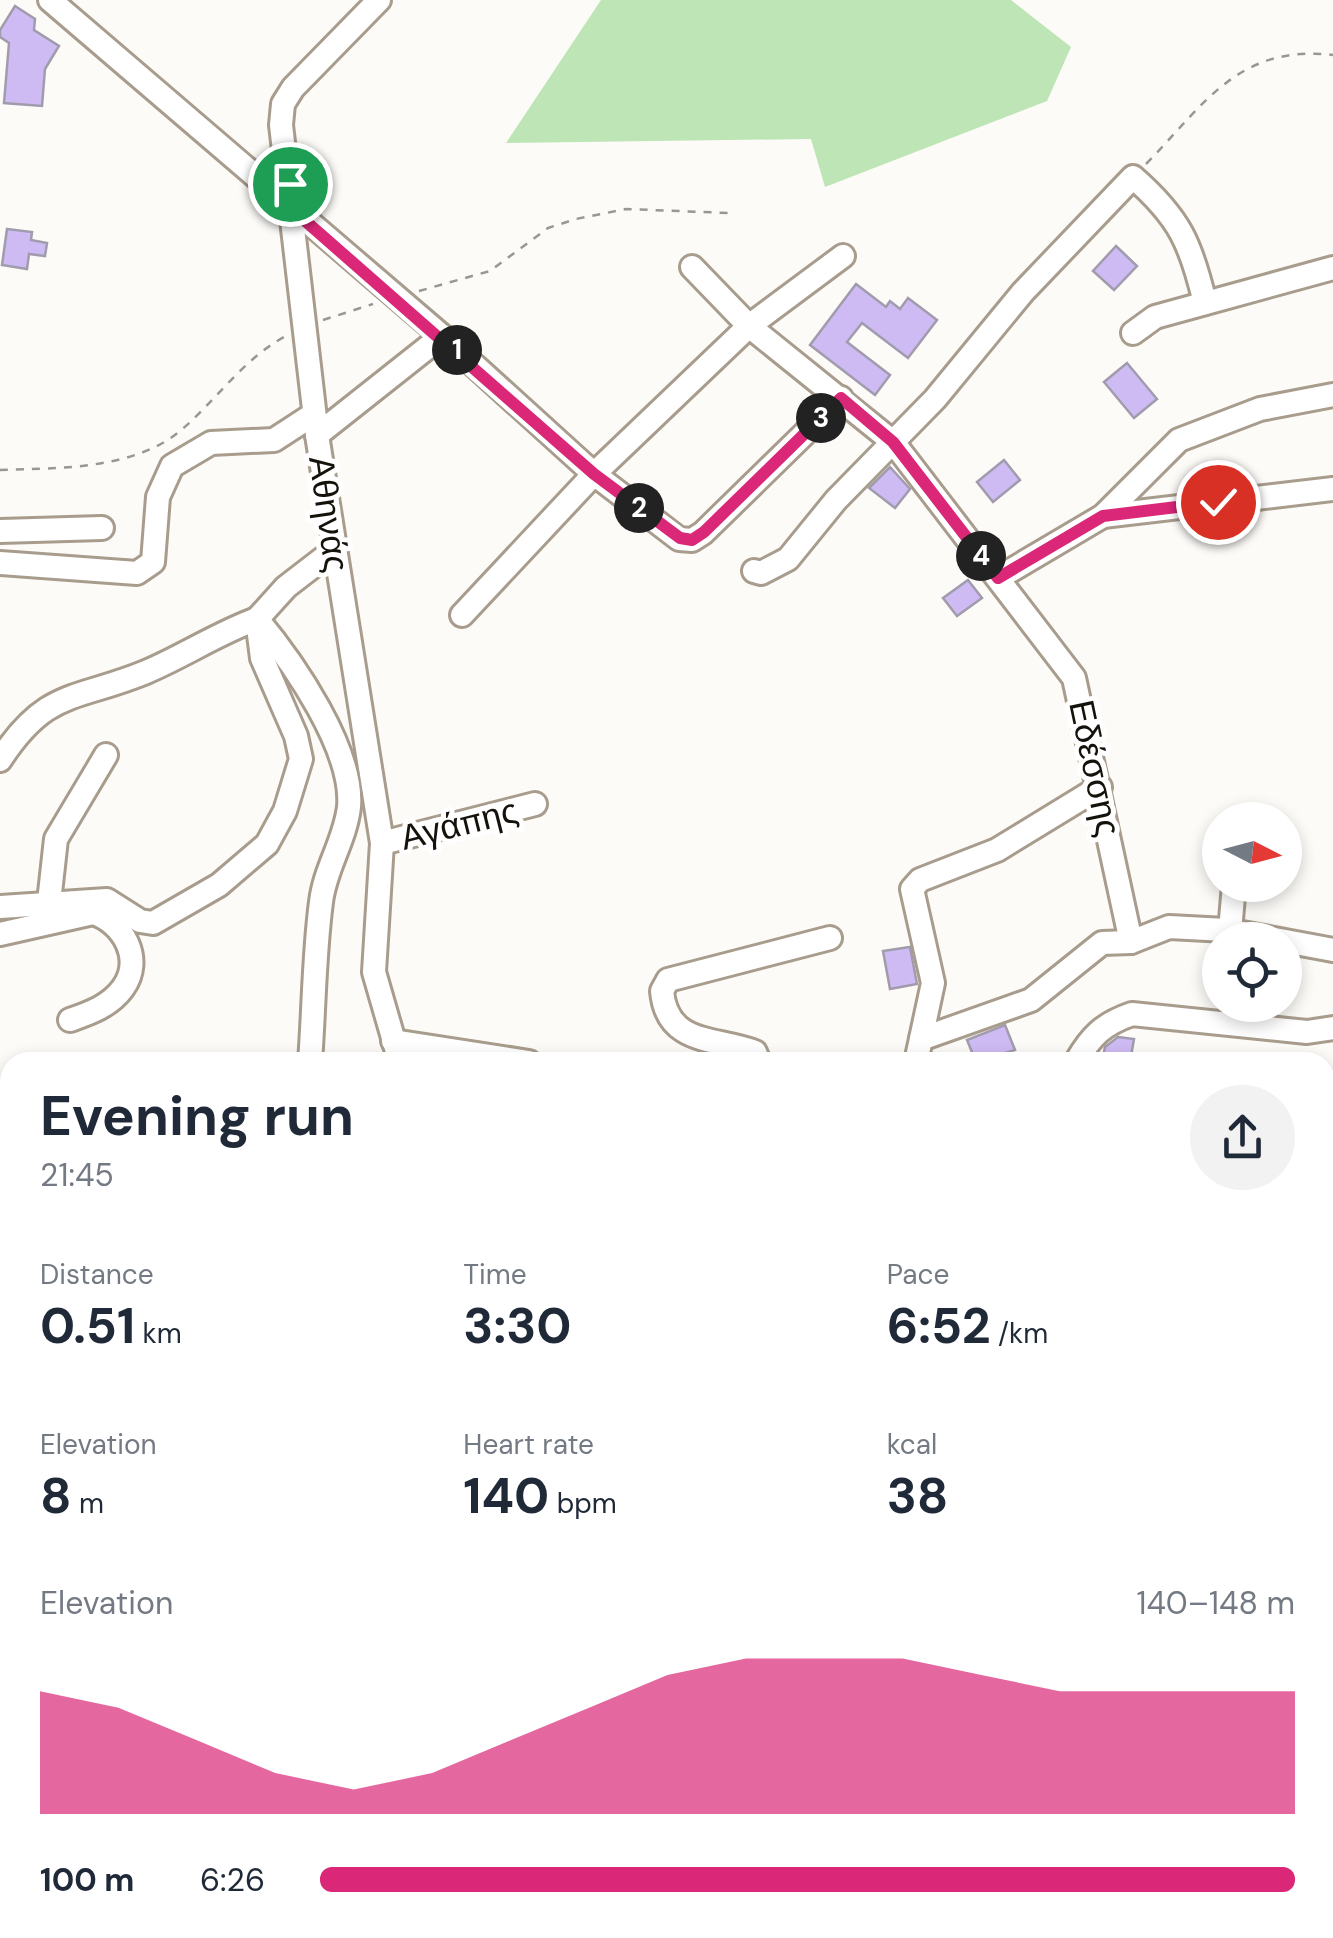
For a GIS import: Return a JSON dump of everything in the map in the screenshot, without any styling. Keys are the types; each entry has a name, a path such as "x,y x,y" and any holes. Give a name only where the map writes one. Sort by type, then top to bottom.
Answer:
{"street":[{"path":"50,0 442,336 594,474 680,538 692,540 841,398"},
{"name":"Αθηνάς","path":"377,1 292,88 282,104 316,425 382,843 374,972 397,1052"},
{"path":"253,176 284,148"},
{"path":"754,571 761,573 788,559 1023,292 1133,177 1174,216 1183,232 1204,303"},
{"path":"462,615 594,474 749,326 844,256"},
{"name":"Εδέσσης","path":"692,266 749,326 893,442 1074,678 1131,942"},
{"path":"1133,334 1155,316 1333,268"},
{"path":"0,563 137,572 148,569 154,562 158,497 172,466 211,443 274,440 316,425 442,336"},
{"path":"998,578 1103,516 1179,440 1260,408 1333,395"},
{"path":"1103,516 1333,490"},
{"path":"0,531 102,528"},
{"path":"0,760 42,710 74,693 145,672 257,619 286,587 334,550"},
{"path":"0,907 106,900 140,922 152,923 219,886 267,844 285,811 300,759 296,736 262,658 257,619"},
{"path":"257,619 294,662 345,762 347,775 345,830 328,866 320,902 311,1052"},
{"path":"49,902 56,839 106,756"},
{"path":"918,1051 933,983 912,889 920,880 997,850 1100,787"},
{"name":"Αγάπης","path":"382,843 535,804"},
{"path":"0,934 93,913 108,918 123,930 130,968 125,985 96,1010 70,1020"},
{"path":"918,1051 1031,1000 1102,943 1131,942 1169,927 1202,929"},
{"path":"755,1052 681,1029 666,1016 662,991 668,980 830,938"},
{"path":"1302,944 1333,950"},
{"path":"1081,1052 1106,1022 1132,1014 1307,1032 1333,1028"}],"path":[{"path":"1133,177 1215,87 1247,67 1284,58 1333,55"},
{"path":"0,470 55,468 142,455 180,432 235,373 307,324 490,271 548,228 626,209 728,214"}],"green space":[{"path":"601,0 1011,0 1071,47 1047,101 825,187 811,139 506,143"}],"building":[{"path":"15,6 35,19 34,30 59,46 45,69 42,106 4,103 9,43 0,37 0,30"},
{"path":"7,229 32,232 31,240 47,243 45,256 29,254 27,269 2,265"},
{"path":"1116,246 1137,266 1114,290 1093,271"},
{"path":"856,284 886,307 890,301 900,309 908,298 937,320 908,358 862,323 847,342 890,375 875,395 810,345"},
{"path":"1127,363 1157,399 1134,418 1104,382"},
{"path":"1004,460 1020,480 993,502 977,482"},
{"path":"890,467 910,489 895,508 869,488"},
{"path":"968,580 982,598 957,616 943,598"},
{"path":"910,947 917,984 890,989 883,951"},
{"path":"1005,1025 1015,1050 972,1052 967,1040"},
{"path":"1118,1037 1134,1039 1132,1052 1104,1052"}],"route":[{"path":"290,184 294,211 442,336 594,474 680,538 692,540 704,532 841,398 893,442 998,578 1103,516 1218,502"}]}
